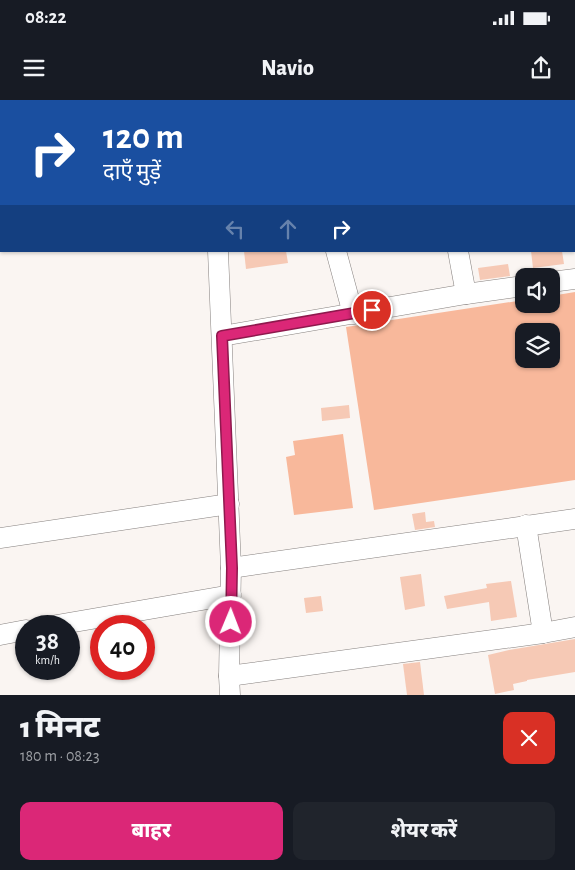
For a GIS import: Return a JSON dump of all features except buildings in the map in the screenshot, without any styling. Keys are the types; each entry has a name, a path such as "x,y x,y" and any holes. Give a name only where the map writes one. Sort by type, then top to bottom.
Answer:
{"street":[{"path":"218,252 232,568 229,685 575,627"},
{"path":"336,252 353,314"},
{"path":"458,252 466,294"},
{"path":"560,281 575,279"},
{"path":"222,336 515,287"},
{"path":"0,538 229,504"},
{"path":"232,568 575,519"},
{"path":"526,525 543,633"},
{"path":"80,621 231,596"},
{"path":"0,635 15,632"}],"shaded area":[{"path":"575,292 575,480 374,510 346,327 515,301 515,313 560,313 560,294"},
{"path":"343,434 353,508 294,515 286,457 295,455 293,441"}],"route":[{"path":"231,622 232,568 222,336 372,310"}]}
